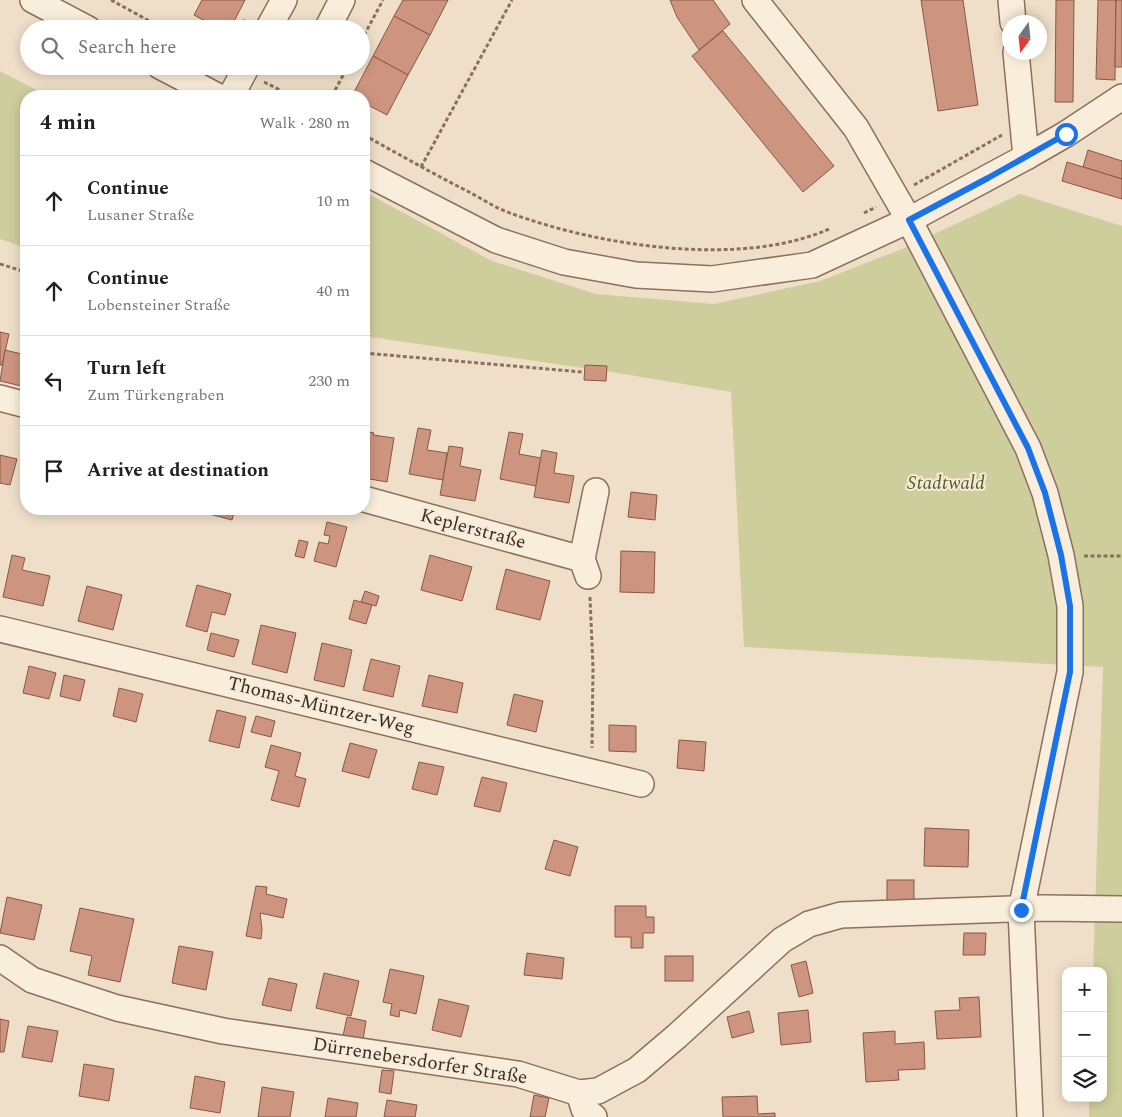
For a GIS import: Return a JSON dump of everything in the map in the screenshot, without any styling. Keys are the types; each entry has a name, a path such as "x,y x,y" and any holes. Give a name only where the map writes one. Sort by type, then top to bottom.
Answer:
{"street":[{"path":"33,0 71,20"},
{"path":"273,20 284,0"},
{"path":"332,20 342,0"},
{"path":"755,0 856,128 896,196 1028,448 1045,493 1061,555 1070,606 1070,672 1021,910 1030,1117"},
{"path":"1011,0 1012,15"},
{"path":"1017,60 1026,157"},
{"path":"177,75 206,90"},
{"path":"234,90 242,75"},
{"path":"370,175 496,240 564,262 636,275 712,279 812,265 909,220 1026,157 1066,134 1122,97"},
{"path":"0,398 20,403"},
{"path":"587,575 596,491"},
{"name":"Keplerstraße","path":"370,500 587,575"},
{"name":"Thomas-Müntzer-Weg","path":"0,629 641,784"},
{"name":"Dürrenebersdorfer Straße","path":"0,958 32,980 117,1008 223,1031 518,1074 579,1093 598,1091 637,1070 782,940 809,924 841,915 1043,908 1122,908"},
{"path":"579,1093 584,1110 594,1117"}],"path":[{"path":"112,0 148,20"},
{"path":"370,24 383,0"},
{"path":"421,168 512,0"},
{"path":"335,90 343,75"},
{"path":"857,217 1022,123"},
{"path":"370,138 421,168 509,213 572,232 635,245 698,250 757,247 812,237 830,229"},
{"path":"0,264 20,270"},
{"path":"370,354 582,372"},
{"path":"1061,555 1122,556"},
{"path":"587,575 593,668 592,752"}],"green space":[{"path":"0,71 36,90 20,90 20,246 0,239"},
{"name":"Stadtwald","path":"1020,194 1122,226 1122,1117 1089,1117 1089,1102 1107,1102 1107,967 1093,967 1103,667 744,647 731,392 611,372 370,337 370,195 492,261 596,294 714,304 820,281 902,249"}],"building":[{"path":"202,0 245,0 235,20 203,20 194,15"},
{"path":"403,0 448,0 430,35 394,16"},
{"path":"670,0 713,0 730,24 699,50 677,17"},
{"path":"921,0 963,0 978,105 938,111"},
{"path":"1056,0 1074,0 1073,102 1055,102"},
{"path":"1098,0 1116,0 1115,80 1096,79"},
{"path":"1116,0 1122,0 1122,67 1115,67"},
{"path":"394,16 430,35 408,75 373,56"},
{"path":"723,31 834,166 803,192 692,56"},
{"path":"373,56 408,75 387,115 370,106 370,90 355,90 363,75 370,75 370,62"},
{"path":"1088,150 1122,161 1122,179 1083,167"},
{"path":"1067,162 1122,179 1122,199 1062,181"},
{"path":"0,332 9,334 2,365 0,365"},
{"path":"5,350 20,354 20,386 0,381"},
{"path":"585,365 607,366 606,381 584,380"},
{"path":"418,428 431,430 427,450 447,453 443,480 409,474"},
{"path":"370,432 374,433 373,435 394,438 387,482 370,479"},
{"path":"509,432 523,434 519,454 541,458 536,486 500,479"},
{"path":"449,446 463,448 460,466 481,470 475,501 440,495"},
{"path":"542,450 557,453 554,473 574,476 569,503 534,497"},
{"path":"0,455 17,459 10,485 0,483"},
{"path":"631,492 657,495 655,520 628,517"},
{"path":"213,515 233,515 232,520"},
{"path":"327,522 347,527 336,567 314,561 319,542 328,544 330,536 324,535"},
{"path":"299,540 308,542 304,558 295,556"},
{"path":"621,551 655,552 654,593 620,592"},
{"path":"12,555 25,558 22,570 50,576 43,606 3,597"},
{"path":"430,555 472,567 462,601 421,590"},
{"path":"506,569 550,581 540,620 496,609"},
{"path":"197,585 231,594 225,615 212,612 207,632 186,626"},
{"path":"87,586 122,595 113,630 78,621"},
{"path":"365,591 379,596 376,606 361,602"},
{"path":"354,600 372,605 366,624 349,619"},
{"path":"261,625 296,633 287,673 252,664"},
{"path":"211,633 239,640 234,657 207,650"},
{"path":"322,643 352,650 344,687 314,680"},
{"path":"371,659 400,666 393,697 363,690"},
{"path":"29,666 56,673 49,699 23,693"},
{"path":"64,675 85,680 80,701 60,696"},
{"path":"429,675 463,683 457,713 422,706"},
{"path":"119,688 143,694 136,722 113,716"},
{"path":"514,694 543,701 536,732 507,725"},
{"path":"217,710 246,717 239,748 209,741"},
{"path":"256,716 275,721 271,737 251,732"},
{"path":"609,725 636,726 636,752 609,751"},
{"path":"679,740 706,742 704,771 677,768"},
{"path":"350,743 377,750 369,778 342,771"},
{"path":"271,745 301,753 295,776 306,779 299,807 271,800 279,771 265,767"},
{"path":"419,762 444,767 437,795 412,789"},
{"path":"482,777 507,783 500,812 474,806"},
{"path":"925,828 969,830 968,867 924,866"},
{"path":"554,840 578,847 570,876 545,869"},
{"path":"887,880 914,880 914,903 887,903"},
{"path":"256,886 267,887 266,894 287,899 283,918 260,913 261,939 246,936"},
{"path":"7,897 42,905 34,940 0,933"},
{"path":"615,906 646,906 646,917 654,917 654,933 643,933 643,948 631,948 631,937 615,937"},
{"path":"80,908 134,919 120,982 88,975 92,956 70,951"},
{"path":"964,933 986,933 985,955 963,955"},
{"path":"179,946 213,952 206,990 172,983"},
{"path":"527,953 564,958 562,979 524,975"},
{"path":"665,956 693,956 693,981 665,981"},
{"path":"806,961 813,993 799,997 791,965"},
{"path":"390,969 424,976 416,1014 400,1010 399,1017 390,1015 392,1004 383,1002"},
{"path":"324,973 359,981 351,1016 316,1008"},
{"path":"269,978 297,984 291,1011 262,1005"},
{"path":"979,997 981,1037 937,1039 935,1011 960,1010 959,998"},
{"path":"439,999 469,1006 461,1037 432,1030"},
{"path":"808,1010 811,1042 781,1045 778,1013"},
{"path":"749,1011 754,1032 732,1038 727,1017"},
{"path":"347,1017 366,1021 363,1040 343,1036"},
{"path":"0,1019 9,1021 4,1052 0,1052"},
{"path":"28,1026 58,1031 52,1062 22,1057"},
{"path":"895,1031 895,1044 924,1042 925,1069 898,1070 899,1080 866,1082 863,1033"},
{"path":"84,1064 114,1069 109,1101 79,1096"},
{"path":"382,1070 394,1071 391,1094 379,1092"},
{"path":"195,1076 225,1082 220,1113 190,1108"},
{"path":"262,1087 294,1092 290,1117 258,1117"},
{"path":"534,1095 549,1098 545,1117 530,1117"},
{"path":"757,1096 758,1114 775,1113 775,1117 723,1117 722,1097"},
{"path":"328,1098 358,1103 356,1117 325,1117"},
{"path":"387,1100 417,1105 415,1117 384,1117"}],"route":[{"path":"1021,910 1070,672 1070,606 1061,555 1045,493 1028,448 909,220 1066,134"}]}
